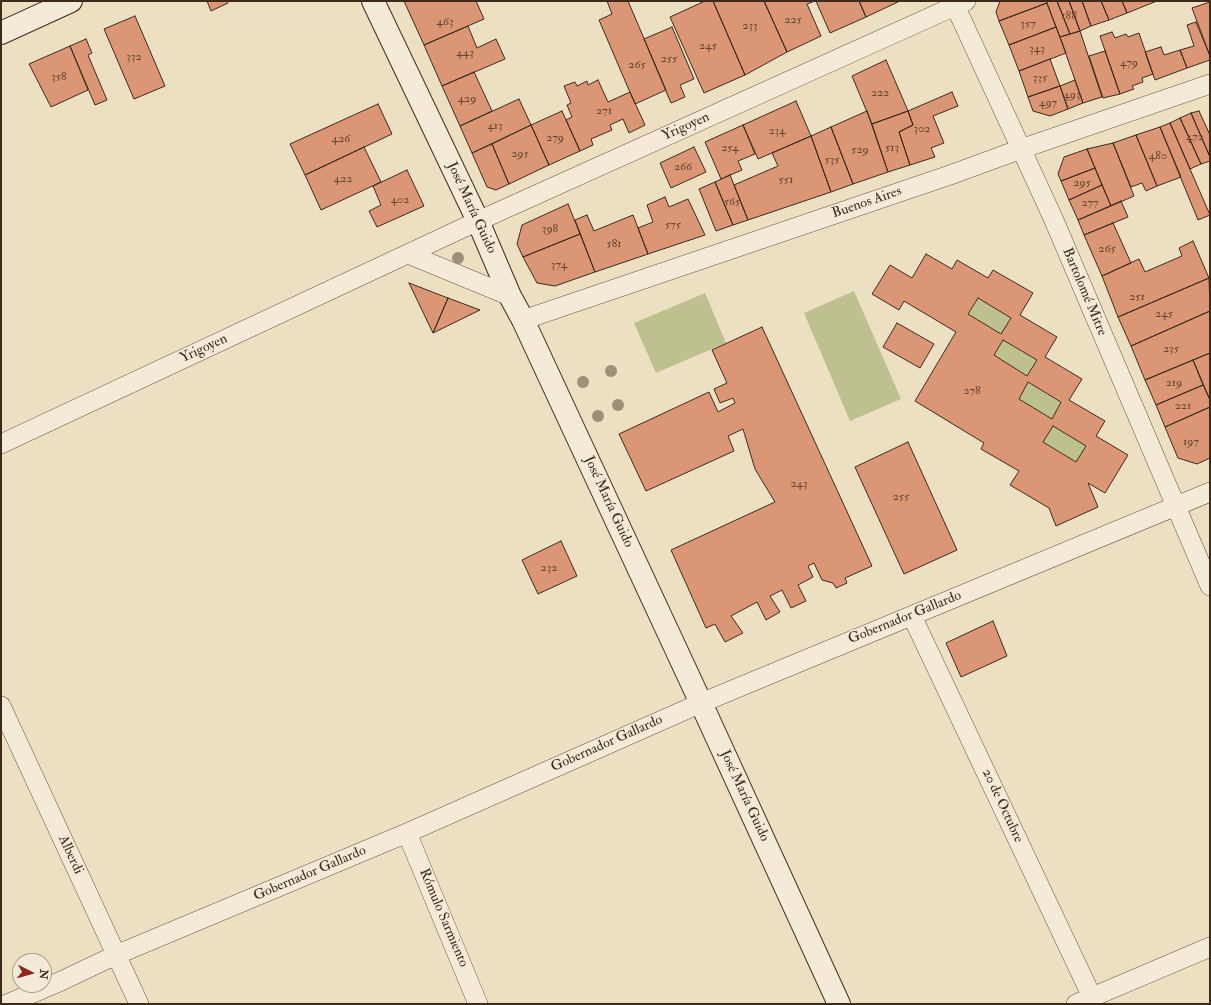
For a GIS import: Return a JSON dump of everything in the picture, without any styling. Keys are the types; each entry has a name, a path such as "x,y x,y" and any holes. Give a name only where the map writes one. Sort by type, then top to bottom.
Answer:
{"main road":[{"path":"1,32 71,1"},
{"name":"José María Guido","path":"373,1 478,220 510,296 523,320 701,703 839,1004"}],"street":[{"name":"Yrigoyen","path":"1,444 478,220 958,3"},
{"name":"Bartolomé Mitre","path":"958,3 1021,149 1053,218 1210,586"},
{"name":"Buenos Aires","path":"523,320 943,178 1021,149 1210,84"},
{"path":"408,254 510,296"},
{"name":"Gobernador Gallardo","path":"7,1004 59,982 116,955 407,833 701,703 1210,492"},
{"name":"20 de Octubre","path":"912,616 1084,1001"},
{"name":"Alberdi","path":"1,706 139,1004"},
{"name":"Rómulo Sarmiento","path":"407,833 478,1004"},
{"path":"1084,1001 1210,947"}],"green space":[{"path":"854,291 901,399 850,421 804,313"},
{"path":"705,293 726,343 656,373 634,323"},
{"path":"978,298 1011,318 1001,334 968,314"},
{"path":"1003,340 1037,360 1027,376 994,355"},
{"path":"1028,382 1061,402 1052,419 1019,399"},
{"path":"1053,426 1086,446 1076,462 1043,442"}],"building":[{"path":"207,1 227,1 228,3 211,11"},
{"path":"404,1 476,1 484,19 424,45"},
{"path":"607,1 628,1 666,90 635,104 599,20 612,14"},
{"path":"705,1 713,1 745,75 704,93 670,17"},
{"path":"713,1 764,1 787,52 745,75"},
{"path":"764,1 815,1 807,4 821,36 787,52"},
{"path":"816,1 859,1 866,17 830,33"},
{"path":"859,1 900,1 866,17"},
{"path":"1000,1 1046,1 1047,3 999,21 996,12"},
{"path":"1046,1 1057,1 1070,34 1060,37"},
{"path":"1057,1 1069,1 1080,31 1070,34"},
{"path":"1069,1 1082,1 1091,26 1080,31"},
{"path":"1082,1 1101,1 1109,20 1091,26"},
{"path":"1101,1 1122,1 1127,13 1109,20"},
{"path":"1122,1 1157,1 1127,13"},
{"path":"1210,2 1210,56 1192,8"},
{"path":"1047,3 1056,27 1009,45 999,21"},
{"path":"135,16 165,86 134,99 104,29"},
{"path":"1196,22 1210,56 1210,60 1187,68 1180,50 1194,46 1187,25"},
{"path":"468,26 477,48 496,39 505,59 442,86 424,45"},
{"path":"672,27 694,79 680,85 685,97 671,103 644,39"},
{"path":"1056,27 1066,53 1019,71 1009,45"},
{"path":"1080,31 1102,97 1083,103 1060,37"},
{"path":"1112,32 1115,38 1126,34 1128,37 1139,33 1153,74 1142,78 1143,82 1132,86 1134,89 1120,94 1100,36"},
{"path":"86,39 92,53 88,55 107,100 95,105 70,46"},
{"path":"70,46 88,90 51,107 29,64"},
{"path":"1161,47 1164,55 1180,50 1187,68 1155,80 1145,52"},
{"path":"1105,51 1120,94 1103,98 1089,56"},
{"path":"1050,59 1060,86 1028,97 1019,71"},
{"path":"886,60 908,111 872,124 852,76"},
{"path":"474,72 492,111 460,126 442,86"},
{"path":"598,80 608,102 630,92 645,125 629,133 623,119 610,125 612,130 591,139 593,145 580,151 566,120 572,117 567,105 571,103 564,86 575,82 577,86 587,81 588,85"},
{"path":"1075,80 1083,103 1068,109 1060,86"},
{"path":"1060,86 1068,109 1050,116 1033,111 1028,97"},
{"path":"952,92 958,106 933,116 944,143 931,148 935,157 910,165 899,132 913,125 908,111"},
{"path":"519,99 531,125 472,153 460,126"},
{"path":"796,101 811,136 758,159 743,125"},
{"path":"378,104 392,134 305,175 290,144"},
{"path":"562,111 580,151 549,165 531,125"},
{"path":"867,111 888,172 853,184 831,127"},
{"path":"908,111 913,125 899,132 910,165 888,172 872,124"},
{"path":"1199,111 1210,135 1210,157 1191,113"},
{"path":"1191,113 1210,157 1210,161 1201,164 1180,118"},
{"path":"1180,118 1201,164 1190,169 1170,123"},
{"path":"1170,123 1210,215 1198,220 1160,127"},
{"path":"531,125 549,165 509,184 492,144"},
{"path":"743,125 755,154 738,161 742,170 721,179 705,142"},
{"path":"831,127 853,184 831,192 811,136"},
{"path":"1160,127 1181,177 1157,186 1136,135"},
{"path":"1136,135 1157,186 1146,191 1142,183 1131,187 1113,143"},
{"path":"811,136 831,192 748,220 734,185 778,166 772,153"},
{"path":"1113,143 1134,196 1111,206 1087,149"},
{"path":"492,144 509,184 496,190 487,187 472,153"},
{"path":"364,147 381,182 321,210 305,175"},
{"path":"694,147 706,172 671,188 660,163"},
{"path":"1087,149 1095,168 1061,181 1058,174 1064,157"},
{"path":"1095,168 1102,185 1069,200 1061,181"},
{"path":"407,170 424,206 377,227 369,211 381,205 373,186"},
{"path":"730,175 748,220 733,225 715,182"},
{"path":"715,182 733,225 716,231 699,189"},
{"path":"1102,185 1111,206 1078,220 1069,200"},
{"path":"665,197 669,207 688,199 705,235 648,254 638,228 653,222 647,205"},
{"path":"1121,201 1128,217 1084,235 1078,220"},
{"path":"568,204 580,234 523,257 517,244 522,225"},
{"path":"587,215 594,231 633,215 648,254 595,272 575,220"},
{"path":"1113,223 1131,263 1102,276 1084,235"},
{"path":"580,234 595,272 555,286 537,283 523,257"},
{"path":"1193,241 1209,278 1118,317 1102,276 1139,259 1145,272 1182,256 1179,248"},
{"path":"926,254 952,269 957,260 988,278 993,270 1033,293 1020,315 1057,337 1045,357 1082,379 1069,400 1105,421 1096,436 1128,455 1105,493 1088,483 1098,507 1056,526 1049,508 1010,485 1019,471 981,449 984,443 915,401 956,332 904,301 899,310 872,294 890,265 912,278","holes":["978,298 1011,318 1001,334 968,314","1003,340 1037,360 1027,376 994,355","1028,382 1061,402 1052,419 1019,399","1053,426 1086,446 1076,462 1043,442"]},
{"path":"1209,278 1210,311 1131,346 1118,317"},
{"path":"409,283 448,298 433,333"},
{"path":"448,298 480,310 433,333"},
{"path":"1210,311 1210,353 1145,380 1131,346"},
{"path":"897,323 934,344 920,368 883,347"},
{"path":"762,327 872,566 845,578 847,583 836,588 833,583 822,580 814,563 808,566 813,577 798,585 806,601 791,608 782,590 770,596 780,612 766,620 757,602 731,616 743,633 725,642 715,624 706,628 671,550 775,502 755,469 743,429 728,436 734,451 646,491 619,434 709,392 718,412 735,403 733,398 720,403 714,389 727,383 712,350"},
{"path":"1210,353 1210,400 1193,360"},
{"path":"1193,360 1203,385 1156,405 1145,380"},
{"path":"1203,385 1210,400 1210,407 1165,427 1156,405"},
{"path":"1210,407 1210,458 1197,464 1178,458 1165,427"},
{"path":"908,442 957,550 904,574 855,467"},
{"path":"561,541 577,576 538,594 522,560"},
{"path":"993,621 1007,656 961,677 946,643"}]}
